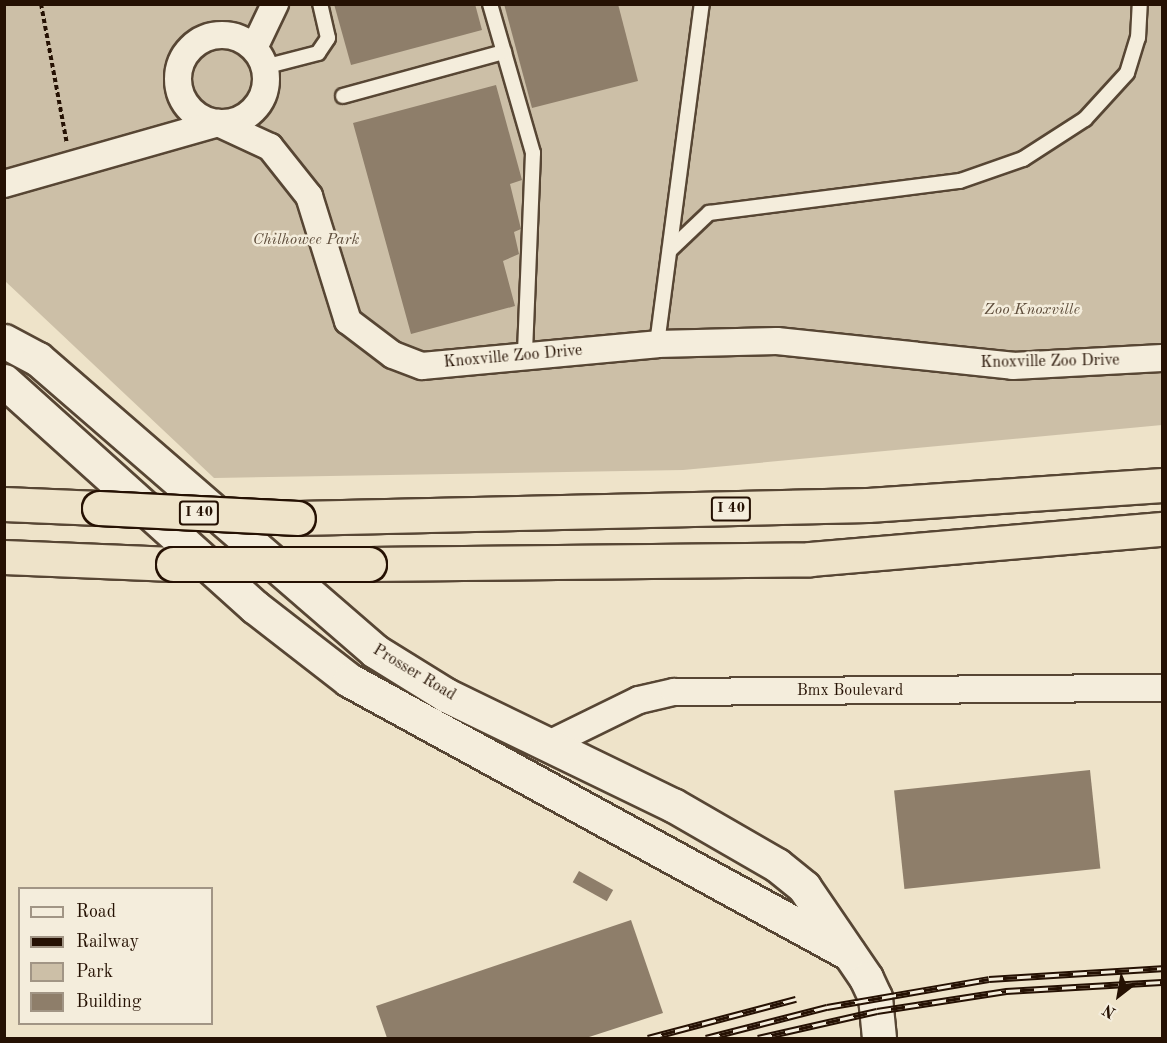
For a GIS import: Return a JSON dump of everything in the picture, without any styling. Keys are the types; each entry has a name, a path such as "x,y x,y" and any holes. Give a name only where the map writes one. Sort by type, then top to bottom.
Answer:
{"highway":[{"name":"I 40","path":"4,504 298,518 868,505 1162,485"},
{"path":"4,556 173,564 810,559 1162,529"}],"street":[{"path":"4,184 252,112 266,88 259,58 275,4"},
{"path":"218,123 188,108 179,87 179,65 198,41 212,36 227,35 259,58"},
{"name":"Knoxville Zoo Drive","path":"218,123 270,147 309,196 348,321 393,356 422,366 657,344 777,341 1013,366 1162,358"},
{"name":"Prosser Road","path":"4,341 38,359 375,651 446,695 549,744 777,865 804,887 852,956 875,997 879,1038"},
{"path":"4,381 255,608 349,680 852,956"},
{"path":"349,680 375,651"},
{"name":"Bmx Boulevard","path":"549,744 639,700 674,692 1162,688"},
{"path":"497,763 549,744"}],"lane":[{"path":"259,58 318,53 328,38 320,4"},
{"path":"490,4 533,153 525,356"},
{"path":"657,344 702,4"},
{"path":"670,250 709,213 960,181 1023,159 1085,119 1127,73 1138,38 1140,4"},
{"path":"343,96 504,52"}],"path":[{"path":"41,4 71,166"}],"green space":[{"name":"Chilhowee Park","path":"4,5 1162,5 1162,425 683,470 214,478 5,281"}],"building":[{"path":"334,4 475,4 482,30 351,65"},
{"path":"504,4 618,4 638,81 532,108"},
{"path":"496,85 522,180 510,184 521,229 514,232 519,254 503,261 515,306 411,334 353,123"},
{"path":"1090,770 1100,868 904,889 894,791"},
{"path":"579,871 613,890 607,901 573,882"},
{"path":"631,920 663,1013 586,1038 387,1038 376,1006"}],"railway":[{"path":"706,1038 827,1007 989,979 1162,968"},
{"path":"758,1038 877,1011 1006,991 1162,982"},
{"path":"648,1038 796,999"}],"park label":[{"name":"Zoo Knoxville","path":"1032,310"}]}
